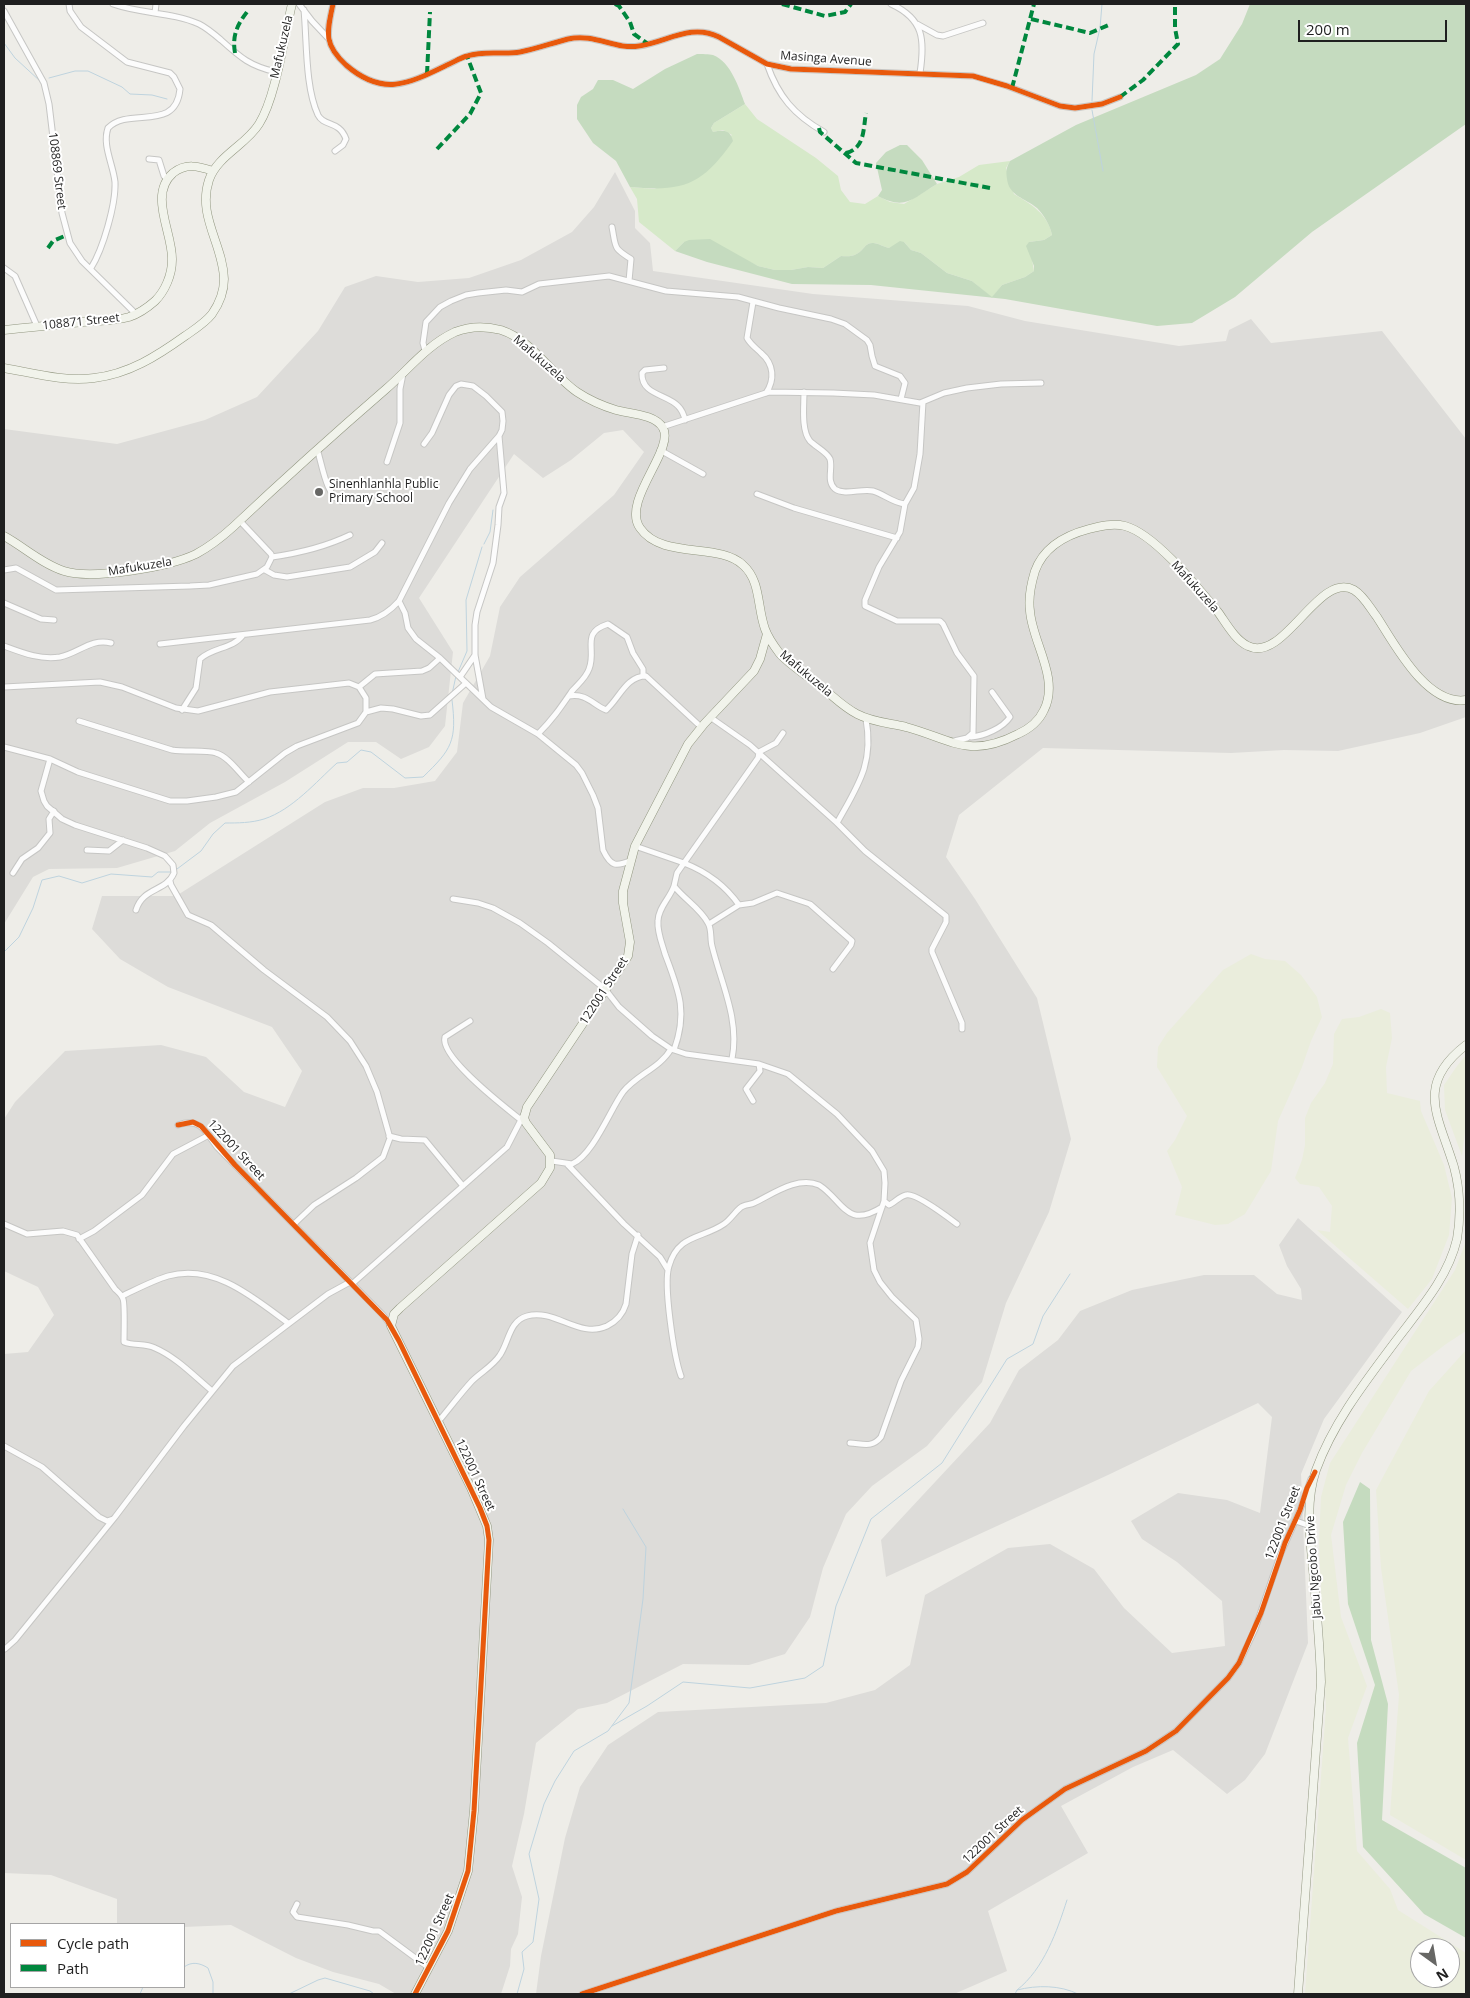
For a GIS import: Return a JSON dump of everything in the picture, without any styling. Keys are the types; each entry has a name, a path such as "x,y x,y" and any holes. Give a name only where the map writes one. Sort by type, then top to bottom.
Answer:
{"main road":[{"name":"Mafukuzela","path":"212,171 248,138 259,124 267,108 292,4"},
{"path":"4,368 73,379 111,376 148,360 202,324 216,307 221,297 224,279 205,207 207,187 212,171 199,166 187,166 176,171 168,180"},
{"name":"108871 Street","path":"4,330 112,320 136,314 156,300 162,293 170,274 172,260 172,249 162,195 168,180"},
{"name":"Mafukuzela","path":"4,536 57,569 66,572 90,574 151,567 186,558 220,539 317,449 389,386 425,350 447,336 466,328 485,327 502,331 520,340 563,381 585,397 617,410 650,418 662,427 665,440 640,497 636,517 639,526 651,538 661,543 724,555 741,562 753,578 767,634 772,644 787,662 847,708 866,718 906,727 949,742 972,747 994,744 1022,732 1040,717 1045,709 1048,698 1047,681 1030,611 1030,595 1038,564 1050,548 1069,536 1101,526 1115,525 1126,526 1148,539 1202,592 1233,632 1248,646 1257,648 1276,641 1325,595 1337,588 1349,588 1356,591 1365,601 1406,661 1426,684 1446,698 1466,700"},
{"name":"122001 Street","path":"523,1116 530,1102 628,956 630,949 629,933 623,903 623,891 635,846 685,749 701,727 754,671 760,659 767,634"},
{"name":"Jabu Ngcobo Drive","path":"1298,1994 1321,1682 1309,1513 1315,1472 1329,1440 1351,1402 1440,1281 1452,1255 1459,1222 1458,1189 1454,1168 1437,1115 1434,1094 1442,1071 1451,1058 1466,1046"},
{"path":"391,1326 397,1311 541,1183 548,1174 552,1161 548,1151 528,1128 523,1116"},
{"name":"122001 Street","path":"391,1326 480,1508 487,1526 489,1540 474,1811 468,1871 448,1931 415,1994"}],"street":[{"path":"69,4 70,11 75,20 88,33 127,62 170,74 174,77 180,89 177,104 168,112 161,115 123,120 108,128 105,138 115,184 100,253 91,268"},
{"path":"113,4 201,25 246,61 258,68 276,72"},
{"path":"155,13 156,4"},
{"name":"Masinga Avenue","path":"300,4 328,38 343,62 365,79 382,86 405,83 479,52 519,52 578,38 596,38 613,44 636,47 680,34 711,33 766,64 809,70 973,76 1060,106 1075,108 1102,104 1120,97"},
{"path":"328,38 333,4"},
{"path":"891,4 903,10 916,23 937,35 943,36 983,23"},
{"path":"304,10 307,65 310,86 318,113 323,120 338,126 346,139 343,145 335,150"},
{"name":"108869 Street","path":"4,11 44,83 49,104 62,213 67,235 77,255 136,314"},
{"path":"916,23 920,31 923,47 920,73"},
{"path":"766,64 772,79 786,103 824,132"},
{"path":"149,159 159,160 164,176 168,180"},
{"path":"612,227 617,249 621,254 631,259 629,281"},
{"path":"4,268 15,276 37,326"},
{"path":"425,350 423,333 426,322 440,306 466,295 506,290 522,292 539,284 599,277 616,277 666,291 738,297 845,324 867,340 875,366 902,379 905,383 901,399"},
{"path":"753,302 747,338 753,347 765,356 772,369 771,384 766,393"},
{"path":"664,368 645,370 642,373 643,380 651,391 678,406 685,420"},
{"path":"387,462 400,423 400,389 404,371"},
{"path":"662,427 766,393 804,392 874,395 923,402 944,393 967,388 1002,384 1041,383"},
{"path":"160,644 370,620 388,612 399,601 449,503 463,480 470,469 499,436 504,421 502,412 478,389 461,384 456,386 451,392 435,428 424,444"},
{"path":"804,392 806,432 811,442 828,456 830,460 831,483 835,488 840,491 872,490 893,501 905,504"},
{"path":"923,402 917,474 914,488 905,504 900,532 879,567 865,600 865,606 897,621 940,621 943,624 954,647 974,676 974,728 971,736"},
{"path":"483,700 475,655 477,612 493,563 498,525 498,507 504,493 499,436"},
{"path":"317,449 328,489 333,497 341,501"},
{"path":"660,450 703,474"},
{"path":"757,494 794,508 897,538"},
{"path":"240,521 272,557"},
{"path":"272,557 297,554 324,546 350,535"},
{"path":"265,570 287,577 350,567 375,552 382,543"},
{"path":"4,570 16,568 56,590 209,584 257,574 265,570 272,557"},
{"path":"399,601 405,613 410,633 440,658 483,700 497,711 538,734 576,765 588,784 598,808 604,850 610,862 618,865 632,859"},
{"path":"4,603 42,619 54,620"},
{"path":"538,734 556,716 588,672 592,659 591,636 597,630 608,624 627,637 633,654 643,669 643,676"},
{"path":"182,710 196,688 200,658 235,643 244,635"},
{"path":"4,646 31,656 47,658 72,653 97,642 112,643"},
{"path":"460,677 475,655"},
{"path":"359,687 375,674 422,671 429,668 440,658"},
{"path":"569,696 592,700 606,710 622,690 643,676"},
{"path":"643,676 648,678 701,727"},
{"path":"4,687 100,682 112,684 182,710 204,711 249,696 343,683 359,687 366,698 366,712 358,723 309,741 285,753 236,792 187,801 170,801 78,772 50,760 4,747"},
{"path":"366,712 381,708 430,716 466,683"},
{"path":"949,742 971,736 980,736 1000,726 1010,717 992,692"},
{"path":"710,717 742,738 759,752 837,823 870,856 946,916 946,922 932,952 962,1023 962,1029"},
{"path":"837,823 860,781 868,759 869,736 866,718"},
{"path":"79,721 172,750 215,752 223,756 248,782"},
{"path":"552,1161 567,1164 576,1162 589,1147 628,1086 636,1078 666,1057 672,1050 681,1027 681,1006 674,977 660,940 657,922 660,910 674,886 677,873 759,752 776,743 783,733"},
{"path":"50,760 41,791 44,801 54,812 62,819 76,825 124,840 165,856 171,862 174,869 170,881 171,885 188,915 211,926 264,970 327,1017 350,1040 366,1066 377,1092 390,1136 383,1157 314,1206 294,1224"},
{"path":"13,873 22,859 38,848 50,833 49,819 54,812"},
{"path":"87,850 106,852 124,840"},
{"path":"635,846 684,862 716,880 733,896 739,905"},
{"path":"136,910 145,895 170,881"},
{"path":"674,886 709,924 712,944 729,1002 734,1043 732,1059"},
{"path":"709,924 739,905 753,903 777,894 810,904 852,942 833,969"},
{"path":"453,899 478,903 508,916 548,943 605,989 619,1007 652,1036 672,1050 686,1054 759,1064 788,1074 837,1114 878,1159 884,1172 883,1204 870,1243 874,1270 880,1282 892,1297 916,1320 919,1340 918,1347 901,1381 881,1437 872,1445 850,1443"},
{"path":"5,1649 15,1640 115,1517 212,1391 238,1361 328,1294 350,1283 507,1146 523,1116 465,1072 444,1044 445,1037 470,1021"},
{"path":"753,1102 746,1089 760,1070 759,1064"},
{"name":"122001 Street","path":"178,1125 193,1122 201,1126 235,1165 391,1326"},
{"path":"79,1239 94,1232 142,1195 173,1154 208,1135"},
{"path":"390,1136 401,1139 425,1140 463,1186"},
{"path":"567,1164 662,1260 668,1270"},
{"path":"681,1376 677,1363 670,1316 668,1270 683,1242 724,1224 743,1206 752,1204 777,1190 809,1183 819,1185 840,1207 849,1213 857,1215 869,1214 883,1204 889,1205 905,1195 911,1195 957,1224"},
{"path":"4,1224 27,1234 63,1230 77,1235 115,1290 122,1296 124,1302 124,1342 156,1348 212,1391"},
{"path":"438,1422 474,1380 497,1359 511,1330 519,1319 530,1315 541,1315 587,1329 602,1328 617,1320 624,1311 626,1304 632,1254 638,1235"},
{"path":"122,1296 168,1276 206,1274 231,1284 288,1323"},
{"path":"4,1446 42,1467 99,1517 106,1521 115,1517"},
{"name":"122001 Street","path":"582,1994 836,1911 947,1884 962,1876 1022,1820 1064,1789 1146,1751 1176,1731 1228,1678 1239,1663 1254,1629 1285,1543 1296,1521 1306,1488 1315,1472"},
{"path":"1296,1521 1310,1526"},
{"path":"298,1904 293,1912 297,1917 373,1931 379,1930 429,1968"}],"shaded area":[{"path":"615,172 635,211 635,228 650,243 653,271 813,294 968,306 1025,321 1179,346 1226,341 1229,330 1251,319 1271,343 1382,331 1466,439 1466,717 1420,733 1338,751 1284,750 1231,753 1043,748 959,815 946,857 975,899 1037,998 1071,1139 1049,1212 1006,1303 982,1382 927,1446 872,1486 846,1514 823,1568 810,1617 785,1654 749,1665 683,1664 607,1703 578,1709 536,1743 524,1814 512,1866 522,1897 518,1934 511,1949 510,1966 501,1994 396,1994 379,1984 333,1972 296,1958 231,1925 185,1927 185,1923 117,1923 117,1899 51,1875 4,1873 4,1354 28,1352 54,1315 38,1287 4,1271 4,1119 15,1102 65,1051 161,1045 206,1057 244,1092 285,1107 302,1071 272,1027 168,987 120,959 92,929 102,896 176,896 325,802 363,788 394,788 435,781 457,752 463,703 490,656 500,607 520,577 614,495 644,452 623,430 604,433 571,460 543,478 514,454 419,598 453,652 445,726 429,747 401,759 376,742 348,742 285,782 210,823 175,851 117,868 49,869 33,877 4,924 4,429 117,444 205,420 257,397 318,331 345,287 376,276 418,282 469,278 521,260 572,232 594,207"},
{"path":"1298,1218 1402,1312 1324,1419 1301,1474 1308,1643 1265,1754 1245,1780 1227,1794 1173,1750 1133,1767 1061,1806 1088,1853 988,1911 1007,1971 954,1994 536,1994 541,1956 565,1838 580,1787 608,1745 658,1712 826,1703 875,1690 910,1665 925,1595 1008,1548 1050,1544 1094,1569 1124,1608 1172,1653 1225,1646 1222,1601 1177,1562 1142,1539 1131,1521 1178,1493 1227,1500 1260,1513 1272,1417 1258,1403 1108,1475 886,1577 881,1540 990,1423 1019,1370 1058,1340 1080,1311 1132,1290 1204,1275 1254,1275 1277,1294 1302,1300 1301,1289 1287,1266 1279,1245"}],"green space":[{"path":"1250,4 1466,4 1466,124 1312,232 1235,297 1192,323 1157,326 1005,299 871,285 792,284 707,262 675,251 684,242 689,240 710,239 758,266 775,270 791,270 808,267 823,268 841,256 858,253 869,243 889,248 900,241 904,242 911,250 921,253 947,273 972,281 992,297 1002,285 1025,277 1034,271 1034,266 1026,246 1029,242 1044,240 1052,235 1040,211 1014,193 1008,185 1006,174 1010,161 1076,125 1196,75 1220,59 1242,24"},
{"path":"697,54 713,55 719,58 734,76 745,104 714,123 711,128 713,132 728,132 733,141 711,167 701,176 690,182 665,188 630,187 616,161 593,143 577,119 577,105 581,97 593,89 598,80 613,80 633,89 665,69"},
{"path":"745,104 757,119 816,158 838,176 841,190 850,202 865,204 878,196 890,202 904,204 937,184 959,177 979,165 1010,161 1006,168 1014,194 1043,215 1052,235 1044,240 1029,242 1034,271 1025,277 1002,285 992,298 972,281 947,273 921,253 911,250 904,242 889,248 869,243 858,253 841,256 823,268 808,267 791,270 775,270 758,266 739,257 684,242 675,251 639,222 637,199 630,187 655,189 732,135 723,130 713,132 711,128 714,123"},
{"path":"900,145 907,145 922,160 937,184 909,201 896,202 878,196 882,190 876,163 886,152"},
{"path":"1251,954 1265,959 1285,961 1301,975 1317,997 1322,1017 1278,1121 1271,1171 1245,1214 1228,1224 1215,1225 1175,1215 1182,1187 1167,1151 1187,1116 1157,1067 1158,1047 1167,1033 1223,970"},
{"path":"1381,1009 1390,1013 1392,1038 1386,1067 1387,1093 1420,1101 1421,1111 1444,1165 1452,1198 1449,1235 1432,1279 1408,1309 1317,1230 1330,1232 1332,1206 1319,1187 1300,1184 1295,1178 1305,1145 1305,1118 1311,1103 1325,1083 1333,1064 1334,1034 1342,1019 1359,1017"},
{"path":"1466,1055 1466,1124 1462,1156 1445,1110 1444,1085"},
{"path":"1466,1241 1466,1331 1411,1371 1362,1453 1346,1485 1331,1535 1341,1617 1367,1686 1348,1738 1357,1851 1390,1889 1398,1910 1442,1938 1410,1938 1410,1988 1460,1988 1460,1949 1466,1953 1466,1994 1305,1994 1326,1708 1319,1542 1321,1497 1330,1463 1455,1270"},
{"path":"1466,1350 1466,1860 1390,1815 1399,1695 1381,1568 1376,1490 1429,1391"},
{"path":"1360,1482 1370,1489 1371,1640 1388,1704 1382,1820 1466,1868 1466,1938 1424,1914 1363,1847 1357,1743 1375,1685 1348,1604 1343,1522"}],"waterway":[{"path":"1092,101 1094,54 1100,28 1102,4"},
{"path":"4,43 15,58 40,81"},
{"path":"49,78 75,71 88,71 122,87 130,94 152,95 167,99"},
{"path":"1092,110 1103,171"},
{"path":"484,544 490,532 493,510"},
{"path":"458,672 467,651 466,600 482,547"},
{"path":"452,694 456,676"},
{"path":"177,869 201,851 213,834 225,823 254,821 274,815 303,795 337,763 347,762 361,750 371,752 405,778 423,777 440,759 450,743 454,725 452,700"},
{"path":"4,952 19,937 33,908 42,880 59,876 82,883 111,874 152,877 158,872 172,872"},
{"path":"612,1726 683,1682 750,1688 805,1678 823,1666 836,1606 871,1519 942,1463 1007,1359 1033,1344 1043,1316 1070,1274"},
{"path":"517,1994 524,1969 522,1952 533,1942 539,1899 529,1854 544,1804 555,1781 574,1751 608,1731 629,1703 643,1599 646,1547 623,1509"},
{"path":"1017,1990 1035,1971 1042,1960 1054,1937 1067,1900"},
{"path":"185,1966 196,1963 208,1968 213,1982 213,1994"},
{"path":"289,1994 325,1978 370,1991 374,1994"},
{"path":"1015,1994 1017,1990 1032,1987 1056,1987 1078,1994"},
{"path":"140,1994 143,1988"}],"marked path":[{"path":"615,4 619,6 630,22 634,34 648,44"},
{"path":"782,4 825,16 845,12 851,4"},
{"path":"1012,88 1034,4"},
{"path":"1120,97 1143,80 1178,44 1175,28 1175,4"},
{"path":"235,53 234,41 236,31 247,12"},
{"path":"427,74 430,12"},
{"path":"1031,19 1090,33 1111,24"},
{"path":"437,149 470,114 481,93 467,56"},
{"path":"846,153 852,151 860,143 866,113"},
{"path":"819,128 820,132 856,163 990,188"},
{"path":"48,248 53,241 67,235"}],"cycle path":[{"path":"333,4 328,30 333,51 359,75 384,84 408,82 474,54 520,52 578,38 587,38 630,47 699,32 719,37 767,64 791,69 973,76 1007,86 1060,106 1075,108 1102,104 1120,97"},
{"path":"178,1125 193,1122 201,1126 235,1165 387,1320 399,1341 487,1526 489,1540 474,1811 468,1871 448,1931 415,1994"},
{"path":"582,1994 836,1911 947,1884 967,1872 1022,1820 1065,1789 1146,1751 1176,1731 1228,1678 1239,1663 1261,1613 1285,1543 1315,1472"}],"place":[{"name":"Sinenhlanhla Public Primary School","path":"319,492"}]}
